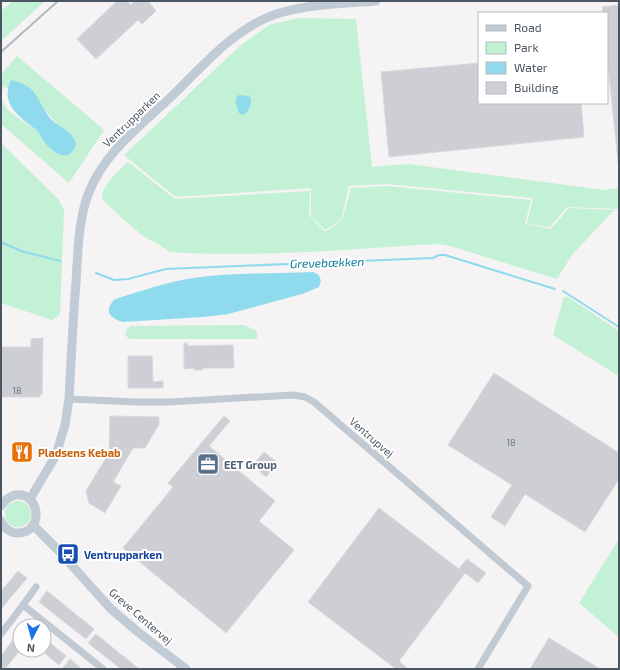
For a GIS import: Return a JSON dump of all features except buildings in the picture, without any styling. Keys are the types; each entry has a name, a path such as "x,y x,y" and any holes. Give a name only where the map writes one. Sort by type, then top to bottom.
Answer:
{"street":[{"name":"Ventrupparken","path":"30,499 56,455 66,425 69,399 79,236 82,216 89,193 107,160 122,142 221,49 245,30 266,18 287,12 376,1"},
{"name":"Ventrupvej","path":"69,399 169,402 293,395 305,397 314,402 528,586 478,669"},
{"path":"1,504 12,496 24,496 35,504 37,511 37,519 33,525 29,529 18,533 4,532 1,521"},
{"name":"Greve Centervej","path":"33,525 58,550 111,609 186,669"},
{"path":"1,634 36,587"},
{"path":"23,605 103,669"}],"green space":[{"path":"13,1 45,1 1,41 1,11"},
{"path":"298,18 356,19 372,167 408,164 604,190 619,188 619,209 567,207 550,227 527,224 533,198 386,184 349,186 341,220 325,230 311,216 311,188 176,197 124,155 241,45 269,25"},
{"path":"17,56 104,130 69,183 1,124 1,97 4,104 13,114 41,135 68,131 57,124 44,109 4,86 1,94 1,75"},
{"path":"1,143 58,199 64,210 60,315 52,320 1,303"},
{"path":"128,162 175,199 310,191 309,215 325,232 342,220 351,188 387,186 531,200 525,224 551,229 569,208 614,210 572,255 557,279 450,246 438,244 270,253 203,254 169,252 142,235 102,199 108,183"},
{"path":"564,297 568,297 619,331 619,376 553,335"},
{"path":"244,325 257,331 257,339 129,339 125,335 127,329 131,326"},
{"path":"18,501 27,505 31,514 27,523 18,527 9,523 5,514 9,505"},
{"path":"619,539 619,637 579,603"}],"water":[{"path":"11,80 22,83 31,89 50,118 72,135 76,144 70,154 62,155 54,151 46,144 40,134 12,108 8,96 8,88"},
{"path":"239,95 249,96 251,98 250,108 243,115 239,113 236,104 236,98"},
{"path":"313,272 319,275 321,281 319,287 302,294 228,314 123,322 114,318 109,313 110,307 115,299 183,280 223,275"}],"waterway":[{"name":"Grevebækken","path":"1,242 21,251 60,261"},
{"name":"Grevebækken","path":"96,273 114,280 128,279 166,269 433,258 439,255 445,255 555,289"},
{"name":"Grevebækken","path":"563,291 619,327"}],"railway":[{"path":"1,52 58,1"}],"place":[{"name":"Pladsens Kebab","path":"22,452"},
{"name":"EET Group","path":"208,464"},
{"name":"Ventrupparken","path":"68,554"}]}
